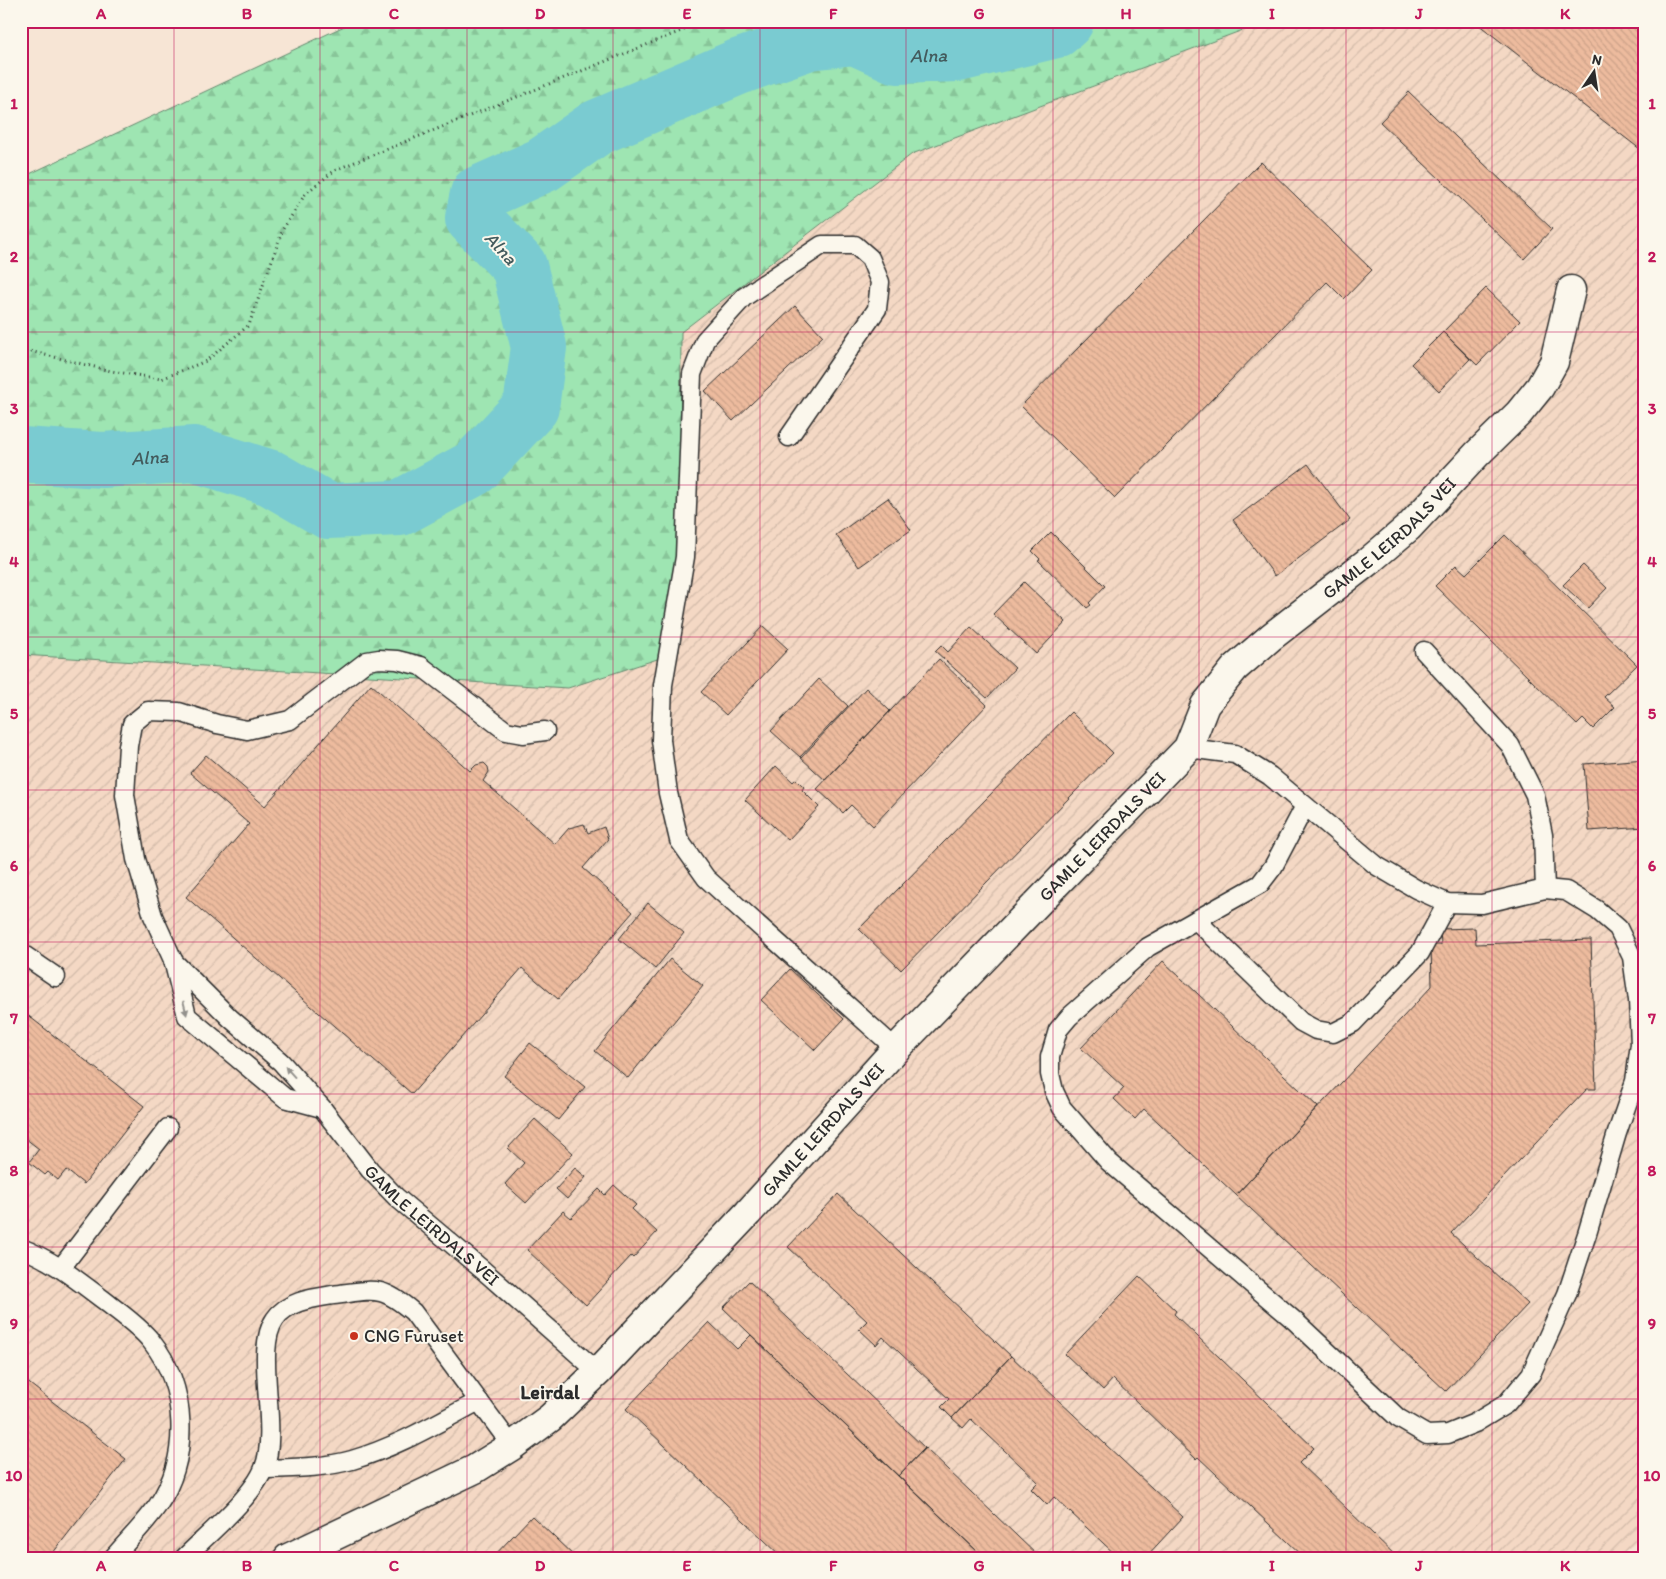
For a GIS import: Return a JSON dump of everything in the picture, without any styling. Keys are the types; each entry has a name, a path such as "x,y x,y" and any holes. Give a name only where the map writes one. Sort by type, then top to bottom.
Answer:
{"street":[{"name":"GAMLE LEIRDALS VEI","path":"288,1558 475,1469 512,1446 550,1418 598,1372 748,1213 896,1048 1188,748 1205,705 1235,668 1409,527 1477,454 1519,413 1540,387 1554,362 1571,290"}],"lane":[{"path":"789,437 877,309 880,282 870,258 855,245 822,245 744,297 705,340 698,357 692,374 685,557 663,684 661,740 668,793 679,840 706,878 896,1048"},
{"path":"1424,651 1510,745 1535,795 1543,835 1545,889"},
{"name":"GAMLE LEIRDALS VEI","path":"322,1108 285,1098 187,1016 173,960 153,916 136,859 125,796 128,746 132,724 148,710 179,712 217,724 247,730 290,720 367,661 379,659 397,660 421,666 506,731 523,734 546,732"},
{"path":"1188,748 1235,754 1270,776 1378,866 1416,889 1447,903 1482,904 1545,889 1566,891 1596,910 1618,928 1632,957 1638,1000 1640,1044 1635,1081 1570,1285 1531,1374 1506,1404 1475,1423 1448,1434 1427,1435 1398,1418 1296,1322 1109,1162 1062,1108 1054,1091 1050,1074 1050,1057 1058,1030 1069,1017 1148,947 1260,884 1273,867 1305,806"},
{"path":"1196,920 1301,1022 1316,1030 1333,1033 1353,1023 1420,953 1447,903"},
{"path":"21,953 56,977"},
{"name":"GAMLE LEIRDALS VEI","path":"173,960 230,1018 281,1062 322,1108 370,1170 396,1197 484,1271 598,1372"},
{"path":"62,1268 168,1128"},
{"path":"21,1248 37,1254 62,1268 134,1324 151,1342 170,1372 178,1398 181,1427 177,1459 169,1484 157,1506 113,1558"},
{"path":"184,1558 246,1496 264,1469 270,1444 266,1350 269,1333 275,1319 285,1310 308,1298 371,1290 385,1292 398,1300 413,1312 512,1446"},
{"path":"264,1469 314,1467 351,1460 393,1446 479,1401"}],"path":[{"path":"21,349 111,371 161,379 206,361 249,325 283,229 306,193 335,170 706,21"}],"shaded area":[{"path":"1267,21 1645,21 1645,1536 1616,1558 21,1558 21,655 567,688 678,652 681,332 912,154"}],"green space":[{"path":"355,21 1267,21 912,154 681,332 679,652 568,688 21,655 21,178"}],"building":[{"path":"1474,21 1645,21 1645,153"},
{"path":"1409,92 1552,229 1524,259 1380,122"},
{"path":"1261,162 1372,270 1344,299 1327,282 1115,498 1021,406"},
{"path":"1486,288 1520,321 1477,365 1443,332"},
{"path":"795,306 823,336 733,421 705,391"},
{"path":"1443,332 1470,359 1439,391 1411,364"},
{"path":"1308,464 1350,520 1275,576 1233,520"},
{"path":"888,498 911,530 859,567 836,535"},
{"path":"1051,532 1105,586 1089,603 1091,605 1087,608 1038,560 1040,559 1032,551"},
{"path":"1505,535 1637,665 1604,697 1615,707 1593,729 1583,719 1577,725 1435,586 1456,565 1466,574"},
{"path":"1583,565 1607,588 1588,608 1563,585"},
{"path":"1024,582 1066,622 1036,654 993,614"},
{"path":"763,626 788,649 726,715 701,692"},
{"path":"971,627 1015,668 987,698 935,651 941,645 948,652"},
{"path":"939,659 987,705 873,826 851,805 843,813 817,789"},
{"path":"819,679 848,706 800,757 771,731"},
{"path":"371,684 470,771 476,765 484,763 488,767 489,772 483,781 555,844 569,828 584,824 588,833 604,827 608,839 583,868 633,912 558,999 522,968 412,1094 186,897 249,824 190,773 206,755 265,806"},
{"path":"866,688 890,711 825,780 801,758"},
{"path":"1071,712 1113,753 901,970 859,929"},
{"path":"1645,759 1645,827 1589,831 1584,764"},
{"path":"776,766 793,782 796,779 804,787 802,790 819,807 788,840 745,800"},
{"path":"648,903 684,933 655,969 619,939"},
{"path":"1475,928 1476,944 1591,940 1596,1089 1587,1089 1451,1233 1528,1304 1446,1391 1236,1195 1432,986 1431,945 1441,945 1440,929"},
{"path":"670,959 703,986 628,1078 595,1051"},
{"path":"1163,961 1318,1107 1236,1195 1144,1109 1135,1119 1114,1099 1124,1088 1081,1048"},
{"path":"790,969 844,1019 815,1050 761,1000"},
{"path":"21,1010 144,1106 84,1184 66,1170 58,1180 48,1172 45,1175 29,1162 39,1149 21,1135"},
{"path":"530,1043 585,1087 558,1120 504,1076"},
{"path":"535,1119 573,1153 526,1203 505,1184 524,1163 508,1148"},
{"path":"575,1168 586,1177 567,1199 556,1189"},
{"path":"614,1185 636,1205 632,1209 657,1232 633,1258 631,1256 586,1305 527,1250 563,1211 571,1218 599,1189 605,1195"},
{"path":"838,1194 1011,1356 952,1418 941,1407 949,1399 883,1337 876,1345 859,1329 867,1321 788,1247"},
{"path":"1139,1276 1176,1311 1174,1314 1314,1448 1299,1463 1398,1558 1305,1558 1198,1457 1196,1459 1113,1379 1103,1390 1065,1354"},
{"path":"749,1281 925,1448 898,1476 723,1308"},
{"path":"709,1322 737,1349 751,1335 979,1553 974,1558 783,1558 626,1409"},
{"path":"1011,1356 1183,1517 1145,1558 1119,1558 1054,1497 1047,1505 1031,1489 1038,1482 971,1419 963,1428 952,1418"},
{"path":"21,1377 126,1459 49,1558 32,1558 21,1550"},
{"path":"925,1448 1040,1558 984,1558 898,1476"},
{"path":"532,1516 576,1558 492,1558"},
{"path":"21,1550 32,1558 21,1558"}],"waterway":[{"name":"Alna","path":"21,455 103,460 194,454 271,478 328,511 400,508 474,468 531,407 539,347 519,266 473,218 478,194 543,165 596,128 738,67 809,42 855,37 897,56 958,54 1056,30 1066,21"}],"place":[{"name":"CNG Furuset","path":"354,1336"}],"district":[{"name":"Leirdal","path":"550,1392"}]}
